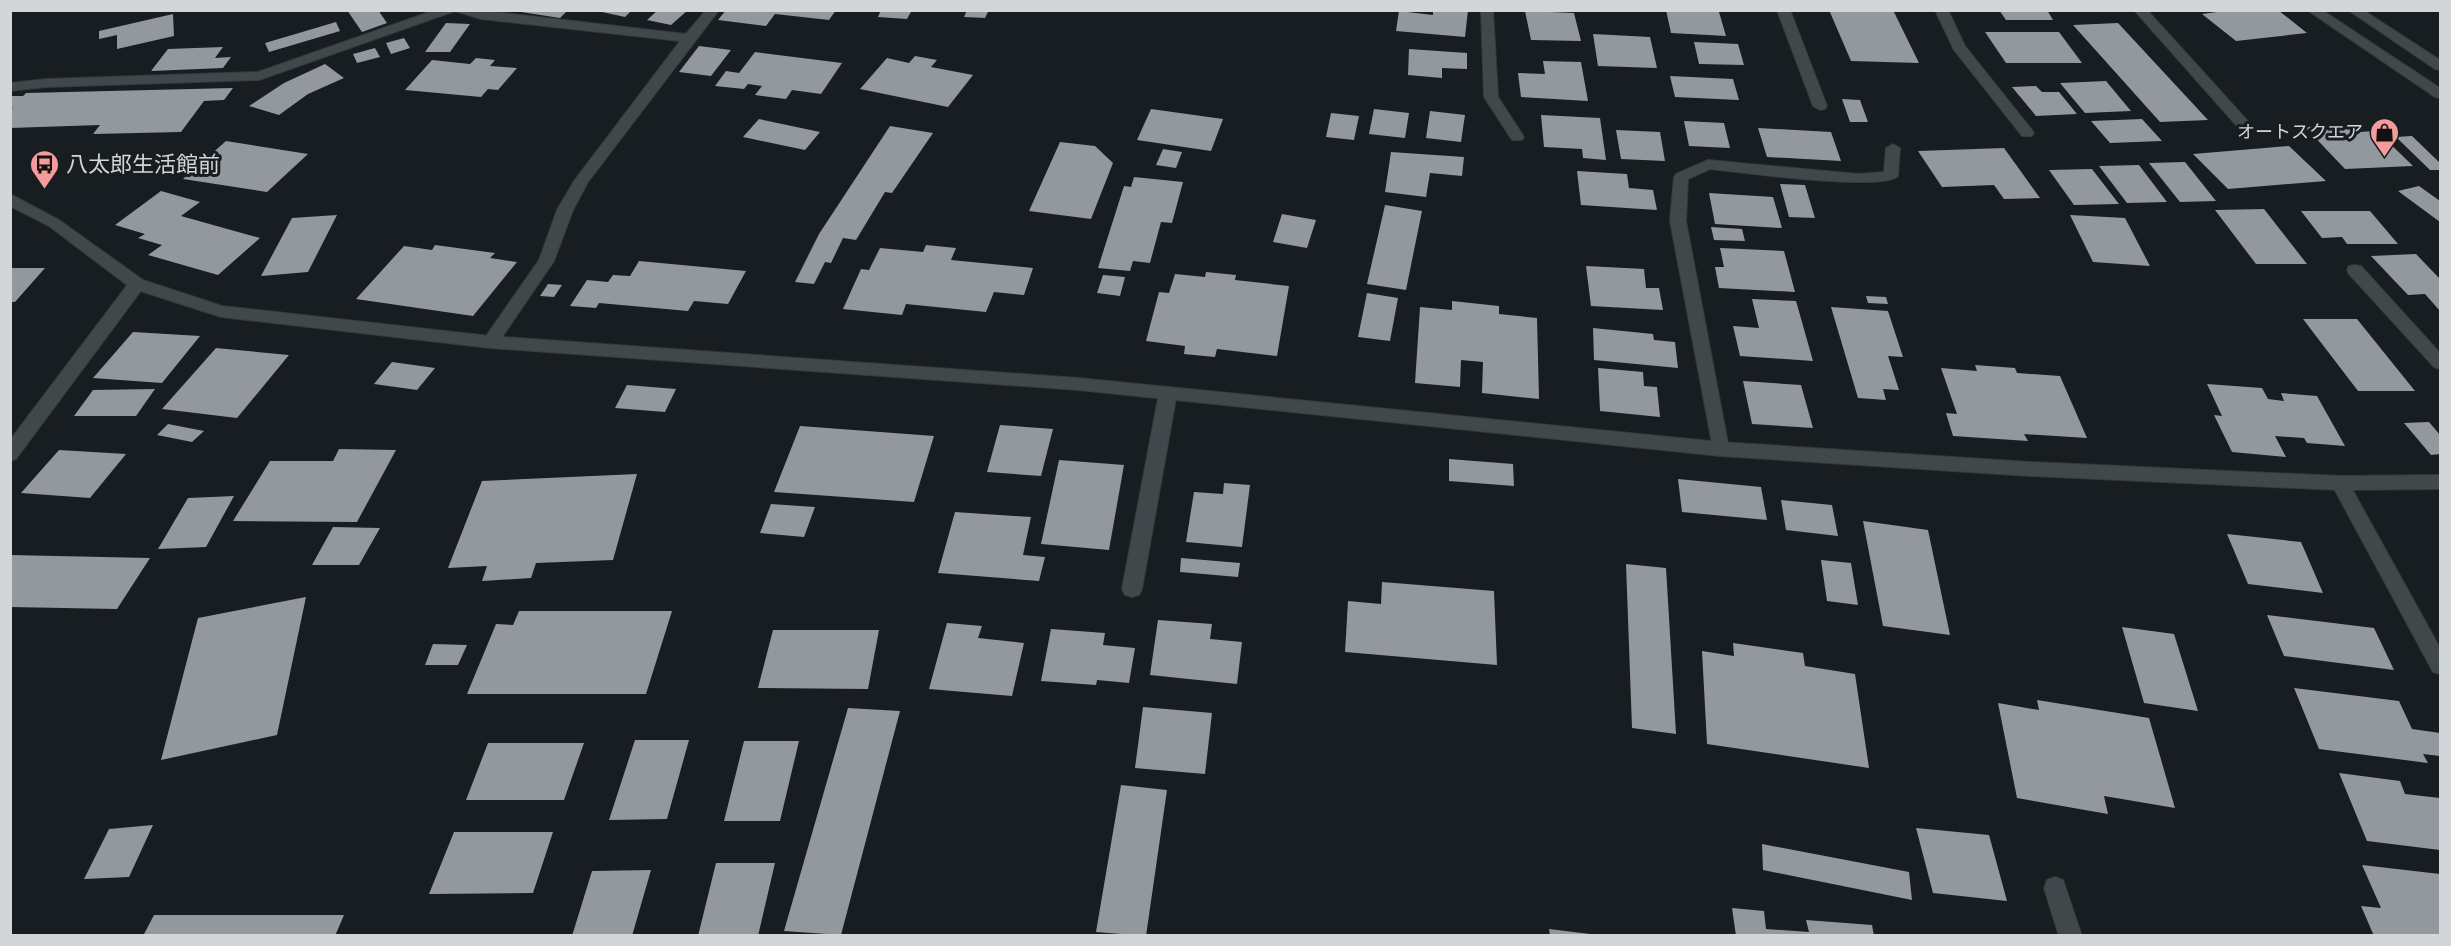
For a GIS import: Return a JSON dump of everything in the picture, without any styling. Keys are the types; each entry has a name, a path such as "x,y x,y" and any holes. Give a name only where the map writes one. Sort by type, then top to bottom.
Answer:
{"street":[{"path":"10,87 47,82 259,76 422,14 449,10"},
{"path":"461,10 481,15 689,38"},
{"path":"490,342 546,261 565,210 580,181 713,10"},
{"path":"1487,10 1491,97 1517,137"},
{"path":"1783,10 1820,106"},
{"path":"1941,10 1959,47 2027,133"},
{"path":"2140,10 2241,122"},
{"path":"2313,10 2440,94"},
{"path":"2354,10 2440,66"},
{"path":"1720,449 1678,220 1682,177 1708,165 1858,179 1891,176 1893,148"},
{"path":"10,199 54,224 137,284 221,311 490,342 1078,384 1720,449 2030,470 2340,483 2440,482"},
{"path":"2355,270 2440,363"},
{"path":"10,454 137,284"},
{"path":"1132,589 1168,393"},
{"path":"2340,483 2440,666"},
{"path":"2055,888 2071,936"}],"building":[{"path":"347,10 378,10 387,23 362,32"},
{"path":"508,10 568,10 560,18"},
{"path":"593,10 632,10 625,17"},
{"path":"658,10 688,10 671,25 647,20"},
{"path":"726,10 836,10 829,20 775,14 766,26 718,20"},
{"path":"881,10 912,10 907,19 878,17"},
{"path":"967,10 989,10 985,18 964,17"},
{"path":"1433,10 1468,10 1465,37 1396,31 1399,11 1433,15"},
{"path":"1666,10 1719,12 1726,36 1671,33"},
{"path":"1829,10 1893,10 1919,63 1851,61"},
{"path":"1999,10 2047,10 2053,20 2006,20"},
{"path":"2232,10 2278,10 2307,33 2236,41 2202,14"},
{"path":"1525,11 1574,13 1581,41 1531,40"},
{"path":"173,14 174,36 117,49 117,35 99,39 99,31"},
{"path":"336,22 340,31 269,52 265,43"},
{"path":"446,23 470,24 450,52 425,52"},
{"path":"2118,23 2208,120 2160,122 2073,25"},
{"path":"1985,32 2059,32 2082,63 2006,63"},
{"path":"1593,34 1650,37 1657,68 1598,66"},
{"path":"404,38 410,48 391,54 386,43"},
{"path":"1694,42 1738,44 1744,65 1699,64"},
{"path":"699,46 731,50 711,76 679,72"},
{"path":"223,47 215,58 231,57 223,68 151,71 168,49"},
{"path":"375,48 380,57 357,63 353,54"},
{"path":"1409,49 1467,53 1467,69 1442,68 1442,78 1408,75"},
{"path":"755,52 842,63 821,94 792,90 786,99 755,95 762,86 748,84 744,89 715,86 726,71 739,73"},
{"path":"915,56 937,60 931,67 973,75 948,107 860,89 887,58 909,63"},
{"path":"476,58 495,60 490,66 517,68 498,90 488,89 481,97 405,90 432,60 470,64"},
{"path":"1543,61 1581,62 1588,101 1521,97 1518,73 1545,74"},
{"path":"325,64 344,78 308,94 279,115 249,106 284,83"},
{"path":"1670,76 1733,79 1739,100 1675,97"},
{"path":"2106,81 2131,111 2085,113 2060,83"},
{"path":"2036,86 2042,92 2059,92 2077,114 2036,116 2012,87"},
{"path":"233,88 224,100 204,101 181,132 93,134 100,125 10,128 10,110 13,107 10,107 10,96 23,96 26,93"},
{"path":"1842,99 1860,100 1868,122 1850,122"},
{"path":"1151,109 1223,119 1211,151 1137,140"},
{"path":"1374,109 1409,113 1405,138 1369,134"},
{"path":"1430,111 1465,115 1461,142 1426,138"},
{"path":"1331,113 1359,116 1354,140 1326,137"},
{"path":"1541,115 1600,118 1606,160 1583,158 1582,149 1544,147"},
{"path":"759,119 820,132 805,150 743,137"},
{"path":"2142,119 2162,141 2110,143 2091,121"},
{"path":"1684,121 1724,123 1730,148 1689,146"},
{"path":"890,126 933,133 892,193 885,192 856,240 843,238 831,263 825,262 814,284 795,282 819,234"},
{"path":"2352,126 2358,132 2377,131 2413,166 2345,169 2305,127"},
{"path":"1758,128 1831,132 1841,161 1767,157"},
{"path":"1616,130 1660,132 1665,161 1621,159"},
{"path":"2412,136 2440,163 2440,170 2430,170 2396,137"},
{"path":"226,141 308,154 267,192 183,179"},
{"path":"1060,142 1095,146 1113,163 1091,219 1029,211"},
{"path":"2289,146 2326,181 2228,189 2193,154"},
{"path":"2004,148 2040,198 2004,199 1994,185 1942,187 1918,151"},
{"path":"1163,149 1182,152 1176,168 1156,165"},
{"path":"1391,152 1464,157 1462,176 1430,173 1426,197 1385,192"},
{"path":"2185,162 2216,201 2180,202 2149,163"},
{"path":"2139,165 2167,202 2127,203 2099,166"},
{"path":"2092,169 2119,204 2074,205 2049,170"},
{"path":"1577,171 1627,174 1629,188 1653,190 1657,210 1581,205"},
{"path":"1134,177 1183,182 1172,223 1161,222 1150,263 1133,261 1130,271 1098,268 1124,186 1131,187"},
{"path":"1780,184 1805,185 1815,218 1789,217"},
{"path":"2419,186 2440,201 2440,222 2398,191"},
{"path":"161,191 200,202 181,216 260,238 218,275 148,255 162,245 138,238 145,234 115,225"},
{"path":"1709,193 1773,197 1782,228 1715,224"},
{"path":"1385,205 1422,211 1406,290 1367,284"},
{"path":"2264,209 2307,264 2256,264 2215,210"},
{"path":"2301,211 2370,211 2398,244 2347,244 2342,237 2322,238"},
{"path":"1282,214 1316,220 1307,248 1273,242"},
{"path":"337,215 308,272 261,276 292,218"},
{"path":"2070,215 2125,218 2150,266 2093,262"},
{"path":"1711,227 1742,229 1745,241 1714,240"},
{"path":"435,245 495,253 490,258 517,262 473,316 356,299 404,246 432,250"},
{"path":"926,245 956,248 951,260 1033,268 1024,295 994,292 986,312 906,304 902,315 843,309 861,269 869,270 880,248 923,252"},
{"path":"1720,248 1784,251 1795,292 1719,288 1715,267 1724,267"},
{"path":"2416,254 2440,279 2440,311 2425,294 2408,295 2371,256"},
{"path":"639,261 746,271 728,304 694,301 688,311 599,303 596,308 570,306 587,280 608,282 613,275 630,276"},
{"path":"1586,266 1644,269 1646,288 1659,288 1663,310 1591,306"},
{"path":"10,268 45,268 15,302 10,302"},
{"path":"1206,272 1236,275 1235,280 1289,286 1277,356 1217,349 1215,357 1184,354 1185,346 1146,341 1159,292 1169,293 1175,274 1205,277"},
{"path":"1103,275 1125,277 1120,296 1097,293"},
{"path":"548,284 562,285 554,297 540,296"},
{"path":"1367,293 1398,298 1390,341 1358,337"},
{"path":"1866,296 1886,297 1888,304 1868,303"},
{"path":"1752,299 1796,301 1813,361 1740,356 1733,326 1759,328"},
{"path":"1452,301 1499,306 1499,314 1537,318 1539,399 1482,393 1483,362 1461,360 1460,387 1415,383 1420,307 1452,310"},
{"path":"1831,307 1888,311 1903,357 1888,356 1899,390 1883,389 1886,400 1858,398"},
{"path":"2303,319 2357,319 2415,391 2358,391"},
{"path":"1593,328 1653,334 1654,340 1675,342 1678,368 1594,360"},
{"path":"133,332 200,336 162,383 93,378"},
{"path":"216,348 289,355 237,418 162,409"},
{"path":"392,362 435,368 417,390 374,384"},
{"path":"1975,365 2015,368 2017,373 2060,376 2087,438 2024,434 2028,441 1953,436 1946,413 1957,414 1941,368 1977,371"},
{"path":"1598,368 1643,372 1644,386 1657,387 1660,417 1600,411"},
{"path":"1743,381 1801,385 1813,428 1752,424"},
{"path":"2207,384 2262,388 2268,399 2284,401 2281,393 2317,396 2345,446 2307,443 2304,438 2275,436 2286,457 2232,452 2214,415 2222,416"},
{"path":"627,385 676,389 665,412 615,408"},
{"path":"155,389 136,416 74,416 93,390"},
{"path":"2429,422 2440,435 2440,454 2431,455 2404,423"},
{"path":"168,424 204,431 192,442 157,435"},
{"path":"1000,425 1053,429 1041,476 987,472"},
{"path":"800,426 934,436 914,502 774,492"},
{"path":"339,449 396,450 357,522 233,521 270,461 333,461"},
{"path":"59,450 126,454 90,498 21,493"},
{"path":"1449,459 1513,464 1514,486 1449,481"},
{"path":"1059,460 1124,465 1109,550 1041,544"},
{"path":"637,474 613,560 536,563 531,578 482,581 487,566 448,568 482,481"},
{"path":"1678,479 1761,487 1767,520 1682,512"},
{"path":"1224,483 1250,485 1242,547 1186,542 1194,492 1223,494"},
{"path":"234,496 206,547 158,549 188,498"},
{"path":"1781,500 1832,505 1838,536 1786,530"},
{"path":"771,504 815,507 804,537 760,533"},
{"path":"955,512 1031,517 1023,555 1045,557 1039,581 938,573"},
{"path":"1863,521 1928,530 1950,635 1883,626"},
{"path":"333,527 380,528 359,565 312,565"},
{"path":"2227,534 2301,542 2323,593 2248,584"},
{"path":"10,555 150,558 117,609 10,607"},
{"path":"1181,558 1240,563 1238,577 1180,572"},
{"path":"1821,560 1851,563 1858,605 1827,601"},
{"path":"1626,564 1666,568 1676,734 1632,728"},
{"path":"1382,582 1494,591 1497,665 1345,652 1348,601 1381,604"},
{"path":"306,597 277,735 161,760 198,618"},
{"path":"519,611 672,611 646,694 467,694 496,624 513,625"},
{"path":"2267,615 2374,628 2394,670 2284,656"},
{"path":"1158,620 1212,624 1210,639 1242,642 1237,684 1150,675"},
{"path":"947,623 982,626 978,638 1024,643 1012,696 929,689"},
{"path":"2122,627 2174,634 2198,711 2144,703"},
{"path":"1051,629 1105,633 1103,645 1135,648 1129,683 1097,680 1096,685 1041,681"},
{"path":"773,630 879,630 868,689 758,688"},
{"path":"1733,643 1803,653 1805,666 1855,674 1869,768 1707,744 1702,651 1734,656"},
{"path":"433,644 467,645 458,665 425,665"},
{"path":"2294,688 2399,701 2412,729 2440,733 2440,756 2423,754 2428,763 2319,749"},
{"path":"2037,700 2149,718 2175,808 2104,796 2108,814 2017,798 1998,703 2039,710"},
{"path":"1143,707 1212,713 1205,774 1135,768"},
{"path":"848,708 900,711 841,935 784,931"},
{"path":"635,740 689,740 667,819 609,820"},
{"path":"744,741 799,741 780,821 724,821"},
{"path":"488,743 584,743 564,800 466,800"},
{"path":"2339,773 2400,781 2405,794 2440,798 2440,850 2367,841"},
{"path":"1121,785 1167,790 1146,936 1096,932"},
{"path":"153,825 129,877 84,879 109,829"},
{"path":"1916,828 1989,835 2007,901 1933,893"},
{"path":"454,832 553,832 533,893 429,894"},
{"path":"1762,844 1909,872 1912,900 1763,870"},
{"path":"716,863 775,863 758,936 698,936"},
{"path":"2362,865 2440,874 2440,936 2374,936 2361,906 2381,908"},
{"path":"651,870 632,936 572,936 592,871"},
{"path":"1732,908 1764,911 1766,929 1809,932 1806,920 1872,925 1874,936 1736,936"},
{"path":"154,915 344,915 335,936 143,936"},
{"path":"1549,929 1590,934 1590,936 1550,936"}],"place":[{"name":"オートスクエア","path":"2384,158"},
{"name":"八太郎生活館前","path":"45,190"}]}
